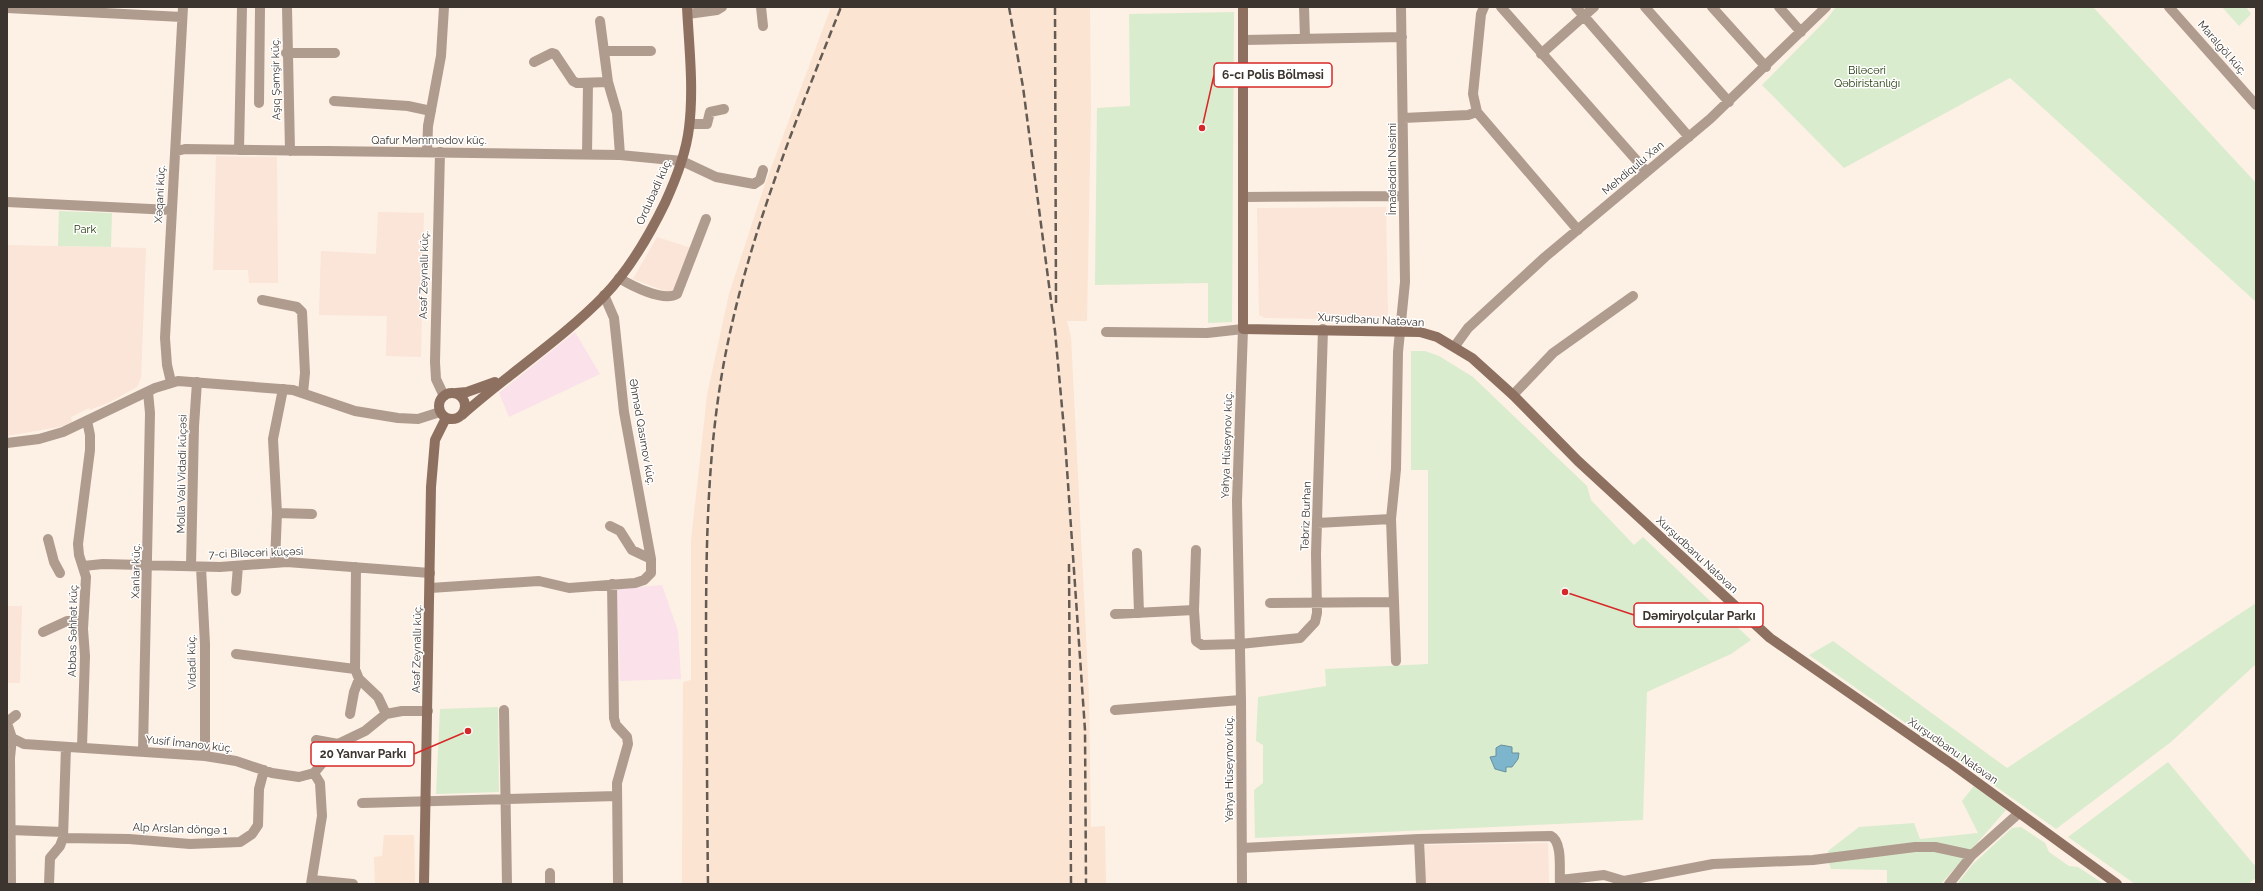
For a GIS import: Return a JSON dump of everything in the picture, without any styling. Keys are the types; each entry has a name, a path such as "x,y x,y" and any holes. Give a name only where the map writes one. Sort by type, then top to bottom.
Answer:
{"main road":[{"name":"Yəhya Hüseynov küç.","path":"1243,7 1243,329"},
{"name":"Ordubadi küç.","path":"462,414 582,316 604,296 619,278 654,224 682,162 690,124 691,80 687,11"},
{"name":"Xurşudbanu Natəvan","path":"1243,329 1323,329 1420,332 1437,337 1455,346 1472,358 1513,395 1578,461 1770,638 2019,813 2117,884"},
{"path":"456,393 464,402 462,414 455,419 443,415 440,402 444,396 456,393 467,392 503,379"},
{"name":"Asəf Zeynallı küç.","path":"424,884 433,450 443,415"}],"street":[{"path":"240,150 242,7"},
{"path":"259,103 260,7"},
{"name":"Aşıq Şəmşir küç.","path":"287,7 286,53 290,151"},
{"path":"427,152 431,111 441,56 444,7"},
{"path":"687,11 718,10 722,7"},
{"path":"761,7 763,26"},
{"path":"1304,7 1305,38"},
{"name":"İmadəddin Nəsimi","path":"1396,661 1392,519 1396,468 1398,352 1405,282 1403,196 1404,118 1401,7"},
{"path":"1484,7 1480,14 1474,94 1477,112 1578,230"},
{"path":"1501,7 1646,171"},
{"path":"1576,7 1689,137"},
{"path":"1541,54 1594,7"},
{"path":"1645,7 1729,102"},
{"path":"1712,7 1766,67"},
{"path":"1779,7 1801,32"},
{"name":"Mehdiqulu Xan","path":"1455,346 1468,328 1578,230 1729,102 1826,7"},
{"name":"Maralgöl küç.","path":"2169,7 2256,105"},
{"path":"7,8 183,12"},
{"name":"Xəqani küç.","path":"171,382 167,365 165,338 174,157 177,150 183,12"},
{"path":"600,21 608,82 617,113 620,156"},
{"path":"1243,40 1402,37"},
{"path":"604,51 651,51"},
{"path":"286,53 336,53"},
{"path":"534,62 547,54 555,54 573,81 577,84 608,82"},
{"path":"587,154 588,83"},
{"path":"334,101 408,106 431,111"},
{"path":"690,124 707,124 710,112 724,109"},
{"path":"1404,118 1468,115 1477,112"},
{"name":"Qafur Məmmədov küç.","path":"177,150 587,154 682,162 716,177 754,184 760,180 763,170"},
{"name":"Asəf Zeynallı küç.","path":"440,152 435,362 436,379 444,396"},
{"path":"1244,197 1403,196"},
{"path":"7,202 171,210"},
{"path":"619,278 642,291 669,296 677,294 706,219"},
{"name":"Əhməd Qasımov küç.","path":"604,296 614,318 624,412 651,559 651,573 644,580 612,584"},
{"path":"1513,395 1553,353 1633,296"},
{"path":"262,300 297,307 302,312 305,373 303,393"},
{"path":"1106,332 1207,333 1243,329"},
{"name":"Yəhya Hüseynov küç.","path":"1242,884 1241,700 1237,501 1243,329"},
{"name":"Təbriz Burhan","path":"1194,610 1196,641 1198,644 1240,644 1300,638 1314,622 1317,602 1317,523 1323,329"},
{"path":"7,443 49,437 171,382 197,382 282,389 303,393 355,411 386,417 418,419 443,415"},
{"name":"Molla Vəli Vidadi küçəsi","path":"196,567 194,426 197,382"},
{"path":"275,562 277,513 273,439 282,389"},
{"name":"Xanlar küç.","path":"143,751 148,565 150,413 148,392"},
{"name":"Abbas Səhhət küç","path":"82,747 85,656 83,621 86,577 78,555 78,544 90,450 90,435 87,421"},
{"path":"277,513 312,514"},
{"path":"1317,523 1392,519"},
{"path":"610,526 620,531 632,550 640,556 651,559"},
{"path":"48,539 54,562 60,573"},
{"path":"1115,614 1194,610 1196,550"},
{"path":"1137,553 1139,613"},
{"name":"7-ci Biləcəri küçəsi","path":"82,566 103,564 196,567 238,566 275,562 356,566 430,573"},
{"path":"236,591 238,566"},
{"path":"350,714 357,674 356,566"},
{"name":"Vidadi küç.","path":"196,567 205,644 205,756"},
{"path":"430,588 539,582 569,588 612,584 614,718 616,725 627,737 628,744 619,775 617,796 618,884"},
{"path":"1270,603 1394,602"},
{"path":"43,632 67,621 83,621"},
{"path":"236,654 357,674 378,697 386,714"},
{"path":"1115,710 1241,700"},
{"path":"504,710 507,884"},
{"path":"353,884 311,882 322,816 320,784 314,773 338,744 365,731 386,714 402,711 428,711"},
{"path":"10,884 10,758 12,738 7,723 16,715"},
{"name":"Yusif İmanov küç.","path":"12,738 24,744 205,756 236,761 264,770 299,777 314,773"},
{"path":"316,740 338,744"},
{"path":"49,884 50,858 60,846 63,835 66,747"},
{"name":"Alp Arslan döngə 1","path":"9,836 63,835 190,844 240,842 252,834 258,825 259,789 264,770"},
{"path":"362,803 617,796"},
{"path":"1949,884 1972,855 2019,813"},
{"path":"1242,848 1419,839 1550,836 1555,838 1558,845 1560,882 1604,875 1624,881 1713,864 1813,860 1915,847 1934,847 1972,855"},
{"path":"1419,839 1421,884"},
{"path":"550,873 550,884"}],"shaded area":[{"path":"831,7 1090,7 1091,107 1087,321 1067,321 1071,337 1089,696 1091,827 1105,826 1106,884 682,884 683,682 691,680 691,541 707,395 729,294 764,187"},
{"path":"216,156 277,157 278,283 249,283 248,270 213,270"},
{"path":"1386,207 1388,320 1265,318 1259,315 1257,208"},
{"path":"378,212 424,213 421,357 386,356 387,316 319,315 321,251 376,254"},
{"path":"657,237 691,248 675,289 668,292 633,279"},
{"path":"7,245 146,248 141,378 137,387 112,401 90,410 89,408 71,417 72,422 64,426 7,436"},
{"path":"575,332 600,374 509,417 499,393"},
{"path":"662,585 678,631 681,679 620,681 617,589"},
{"path":"7,606 22,606 20,683 7,683"},
{"path":"384,835 414,835 415,884 375,884 374,857 382,856"},
{"path":"1548,843 1549,884 1425,884 1425,845"}],"green space":[{"name":"Biləcəri Qəbiristanlığı","path":"1836,7 2093,7 2256,183 2256,302 2010,78 1844,168 1762,85 1826,20"},
{"path":"2222,7 2246,7 2251,14 2239,26"},
{"path":"1234,12 1232,322 1208,323 1208,283 1095,285 1097,108 1130,106 1129,14"},
{"name":"Park","path":"59,211 112,213 111,247 58,246"},
{"path":"1411,351 1425,351 1439,356 1473,377 1587,486 1591,500 1634,545 1643,537 1751,640 1731,654 1647,692 1643,820 1255,838 1254,790 1263,783 1263,745 1256,741 1258,697 1326,686 1325,669 1428,664 1428,470 1411,470"},
{"path":"2256,603 2256,664 2171,742 2056,829 1809,655 1833,641 2007,768"},
{"path":"498,707 499,792 436,794 440,709"},
{"path":"2168,762 2256,867 2256,878 2248,884 2135,884 2068,837"},
{"path":"1974,786 2006,810 1941,884 1887,884 1887,870 1831,869 1828,860 1828,851 1859,827 1914,823 1920,839 1978,833 1962,801"},
{"path":"2021,827 2045,843 2049,852 2069,866 2078,867 2104,884 1957,884 1973,864 2012,828"}],"water":[{"path":"1501,745 1512,747 1512,753 1519,753 1518,759 1512,767 1506,767 1506,772 1495,769 1490,757 1496,756 1496,748"}],"railway":[{"path":"708,884 706,584 710,473 718,399 734,316 759,226 790,138 841,7"},
{"path":"1009,7 1023,87 1055,331 1065,440 1085,730 1086,884"},
{"path":"1055,7 1056,303"},
{"path":"1069,564 1071,884"}],"place":[{"name":"6-cı Polis Bölməsi","path":"1202,128"},
{"name":"Dəmiryolçular Parkı","path":"1565,592"},
{"name":"20 Yanvar Parkı","path":"468,731"}]}
